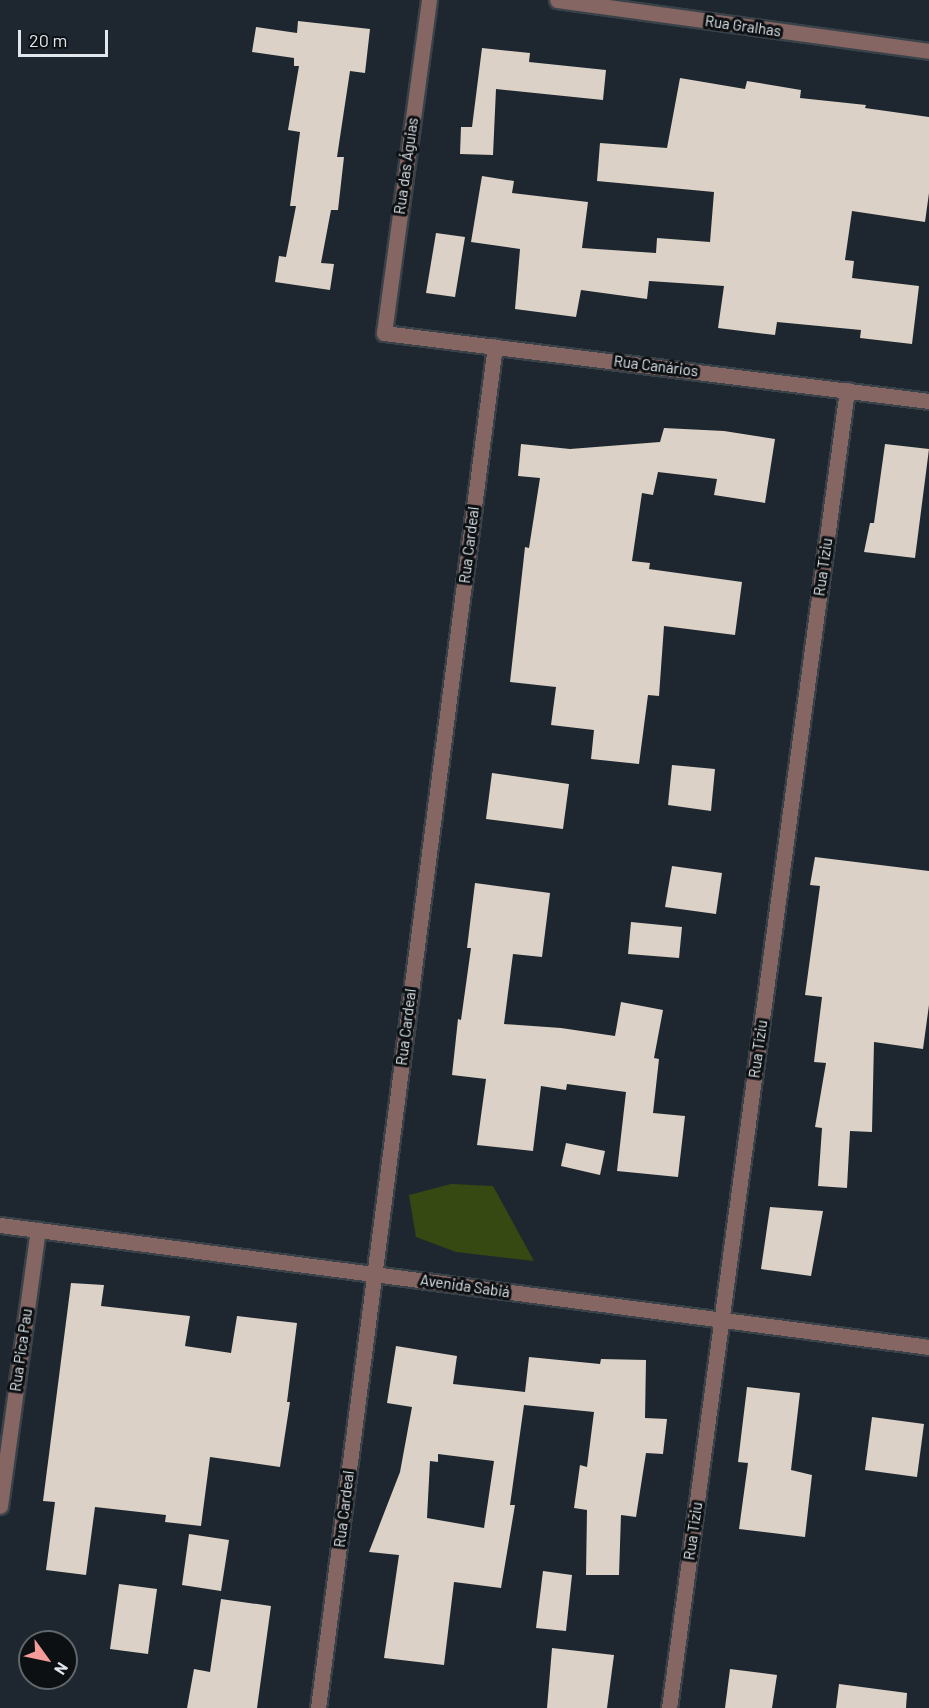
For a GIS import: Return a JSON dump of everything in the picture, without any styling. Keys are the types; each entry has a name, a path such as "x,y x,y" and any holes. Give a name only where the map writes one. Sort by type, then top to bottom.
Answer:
{"street":[{"name":"Rua das Águias","path":"384,333 429,0"},
{"name":"Rua Gralhas","path":"557,0 929,51"},
{"name":"Rua Canários","path":"384,333 929,401"},
{"name":"Rua Cardeal","path":"318,1708 495,346"},
{"name":"Rua Tiziu","path":"669,1708 847,390"},
{"name":"Avenida Sabiá","path":"0,1225 929,1347"},
{"name":"Rua Pica Pau","path":"0,1506 38,1230"}],"green space":[{"path":"451,1184 493,1186 534,1261 456,1252 416,1237 409,1195"}],"building":[{"path":"298,21 370,29 365,73 350,71 337,157 344,157 338,210 331,210 321,263 334,264 330,290 275,282 279,256 286,257 296,206 290,206 300,132 288,130 299,66 294,66 294,58 252,52 256,27 297,33"},
{"path":"482,48 530,53 529,62 606,70 603,100 496,89 493,155 460,154 461,127 472,127"},
{"path":"680,78 745,89 747,81 801,90 800,98 866,105 865,108 929,117 929,193 925,222 852,211 845,260 854,261 852,278 919,286 912,344 860,338 861,330 777,322 775,335 718,328 724,286 649,281 647,299 581,290 576,317 515,309 520,249 471,242 482,176 514,181 512,193 588,202 582,248 656,253 657,238 710,242 714,192 597,181 600,143 667,148"},
{"path":"436,233 465,237 455,297 426,293"},
{"path":"664,428 724,431 775,439 765,503 714,495 717,479 658,472 653,495 642,493 632,561 650,563 649,569 742,582 735,635 664,626 659,696 648,695 639,764 591,759 594,730 551,725 556,687 510,682 525,547 529,548 540,478 518,476 521,444 570,449 660,442"},
{"path":"885,444 929,449 915,558 864,552 870,523 874,523"},
{"path":"672,765 715,769 711,811 668,805"},
{"path":"492,773 569,784 563,829 486,819"},
{"path":"815,857 929,871 929,1005 923,1049 874,1042 872,1132 850,1131 847,1188 818,1186 822,1128 815,1127 826,1063 814,1062 822,997 805,995 820,886 810,885"},
{"path":"672,866 722,873 716,914 665,907"},
{"path":"475,883 550,893 542,957 513,954 504,1024 561,1028 615,1036 621,1002 663,1010 654,1058 659,1059 653,1113 685,1116 678,1177 617,1171 626,1092 567,1084 566,1090 541,1086 533,1151 477,1145 486,1079 452,1075 458,1019 461,1020 471,948 467,948"},
{"path":"631,922 682,927 679,958 628,954"},
{"path":"566,1143 605,1151 600,1175 561,1166"},
{"path":"770,1207 823,1211 811,1276 761,1269"},
{"path":"71,1283 104,1285 101,1306 190,1316 185,1346 231,1353 237,1316 297,1323 287,1402 290,1402 280,1467 210,1457 201,1526 165,1522 166,1515 95,1507 86,1575 46,1570 55,1502 43,1501"},
{"path":"396,1346 457,1356 453,1384 525,1392 529,1357 600,1364 601,1359 646,1360 645,1418 667,1419 663,1454 646,1453 636,1517 621,1515 619,1575 586,1575 587,1510 574,1508 580,1465 587,1467 594,1412 524,1405 510,1505 515,1505 501,1588 454,1582 444,1665 384,1658 399,1555 369,1552 400,1472 412,1407 387,1403","holes":["438,1454 494,1461 484,1528 427,1518 430,1461 438,1462"]},
{"path":"747,1387 800,1393 791,1470 812,1475 805,1537 739,1529 748,1463 738,1462"},
{"path":"872,1417 924,1424 917,1477 865,1470"},
{"path":"189,1534 229,1540 221,1591 182,1585"},
{"path":"543,1571 572,1575 566,1631 536,1628"},
{"path":"119,1584 157,1589 148,1654 110,1649"},
{"path":"221,1599 271,1606 257,1708 187,1708 194,1669 210,1672"},
{"path":"552,1648 614,1655 607,1708 547,1708"},
{"path":"730,1669 777,1675 772,1708 725,1708"},
{"path":"839,1684 907,1693 906,1708 836,1708"}]}
